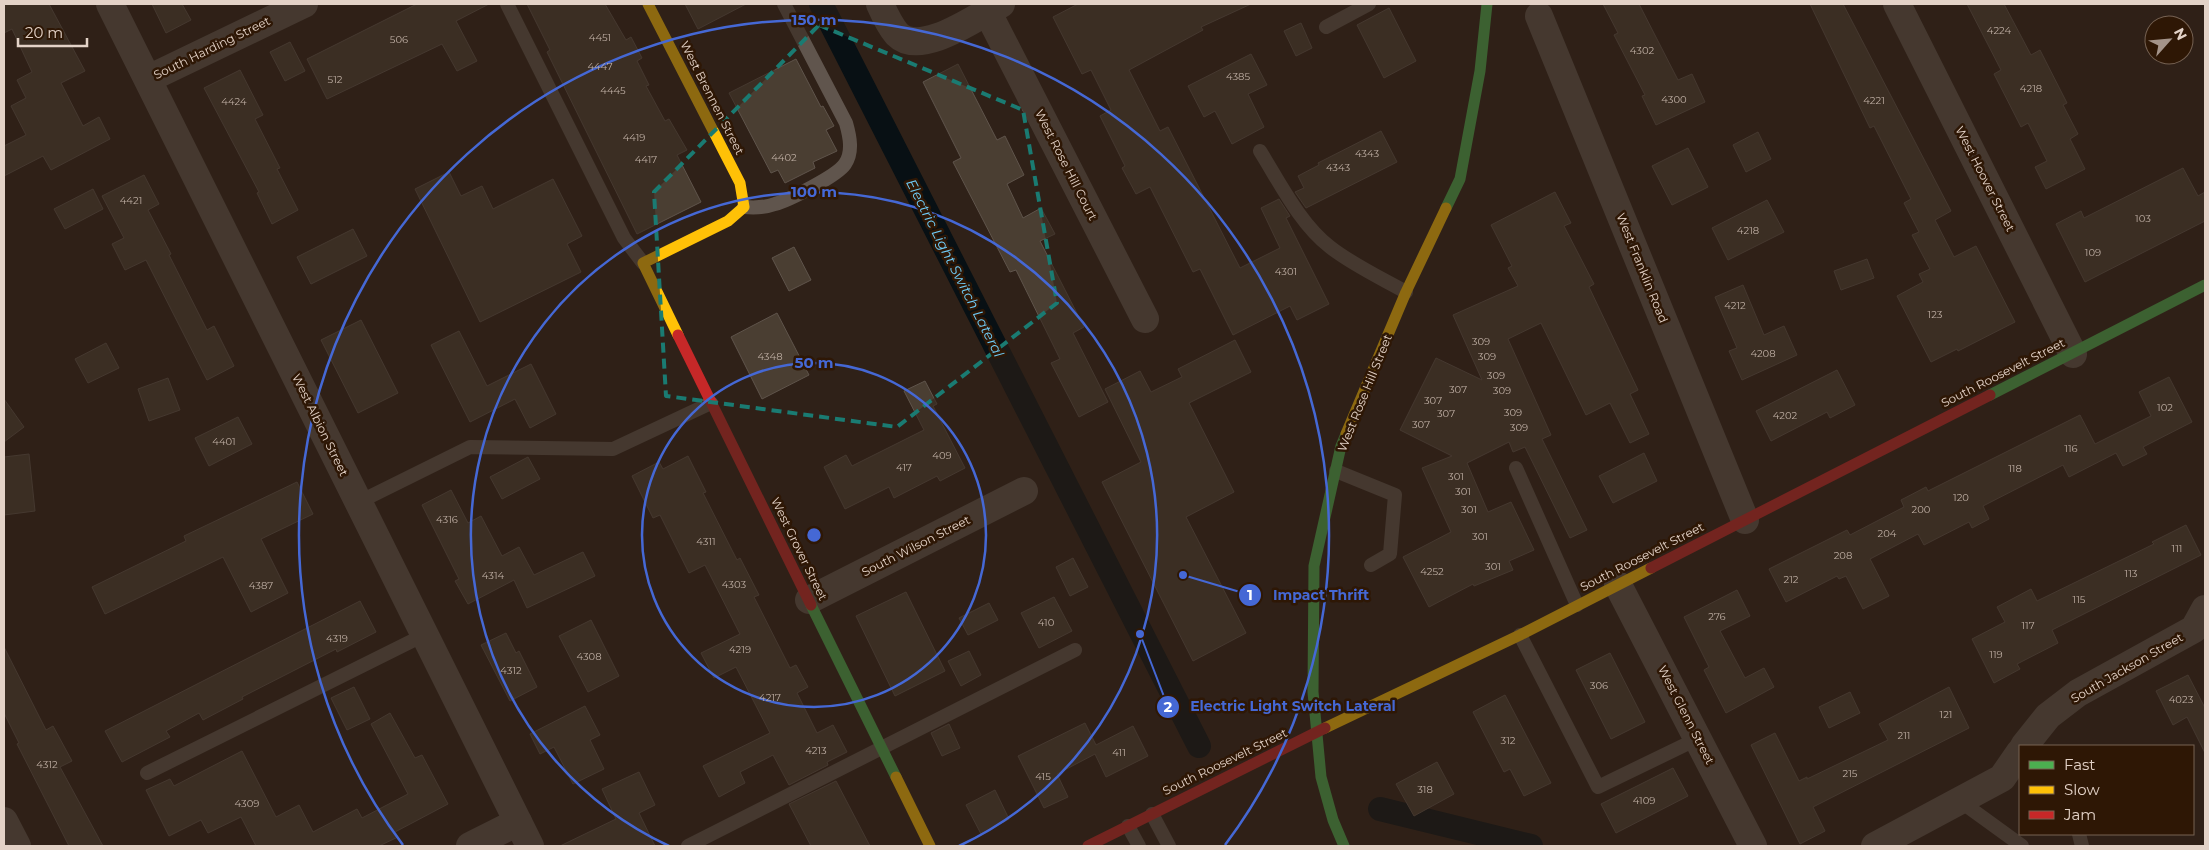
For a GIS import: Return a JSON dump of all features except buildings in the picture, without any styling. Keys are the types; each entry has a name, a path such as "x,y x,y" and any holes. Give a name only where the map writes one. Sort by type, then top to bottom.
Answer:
{"street":[{"name":"West Albion Street","path":"110,4 530,846"},
{"name":"South Harding Street","path":"148,79 304,4"},
{"name":"West Brennen Street","path":"648,4 740,183 744,207"},
{"path":"880,4 897,34 908,41 919,42 934,39 994,7"},
{"name":"West Rose Hill Street","path":"1344,846 1333,820 1321,777 1313,692 1314,566 1341,446 1406,292 1460,179 1480,71 1486,4"},
{"name":"West Hoover Street","path":"1897,4 2073,354"},
{"name":"West Rose Hill Court","path":"994,7 1144,319"},
{"name":"West Franklin Road","path":"1538,16 1745,520"},
{"path":"642,263 728,221 744,207"},
{"name":"West Grover Street","path":"642,263 930,846"},
{"name":"South Roosevelt Street","path":"1088,846 1317,731 1520,635 2205,285"},
{"name":"South Wilson Street","path":"809,600 1024,491"},
{"name":"West Glenn Street","path":"1618,585 1752,846"},
{"name":"South Jackson Street","path":"2026,745 2048,716 2078,693 2194,629 2205,609"},
{"name":"South Jackson Street","path":"1875,846 2002,778 2019,754"},
{"path":"4,821 17,846"},
{"path":"470,846 518,822"}],"lane":[{"path":"507,4 624,238 642,263"},
{"path":"744,207 759,208 776,204 838,173 845,164 850,152 850,138 846,123 784,4"},
{"path":"1326,27 1369,4"},
{"path":"1260,151 1298,213 1329,246 1371,273 1406,292"},
{"path":"359,502 470,447 613,449 711,403"},
{"path":"1516,468 1577,605"},
{"path":"1336,471 1395,495 1390,554 1371,566"},
{"path":"148,773 424,635"},
{"path":"1520,635 1598,787 1697,738"},
{"path":"688,846 1075,650"},
{"path":"1960,801 2022,846"},
{"path":"1152,814 1169,846"},
{"path":"1128,826 1138,846"}],"highlighted area":[{"path":"819,25 1023,110 1057,303 897,427 666,396 654,192"}],"waterway":[{"name":"Electric Light Switch Lateral","path":"821,4 1199,746"},
{"name":"Electric Light Switch Lateral","path":"1380,809 1531,846"}],"traffic: fast":[{"path":"1446,208 1460,179 1480,71 1487,4"},
{"path":"1990,395 2205,285"},
{"path":"1344,846 1333,820 1321,777 1313,692 1314,566 1341,446 1346,434"},
{"path":"811,605 896,777"}],"traffic: slow":[{"path":"648,4 740,183 744,207 728,221 643,263 678,335"},
{"path":"1346,434 1406,292 1446,208"},
{"path":"1325,728 1520,635 1651,568"},
{"path":"896,777 930,846"}],"traffic: jam":[{"path":"678,335 811,605"},
{"path":"1651,568 1990,395"},
{"path":"1088,846 1325,728"}],"place":[{"name":"Impact Thrift","path":"1183,575"},
{"name":"Electric Light Switch Lateral","path":"1140,634"}]}
